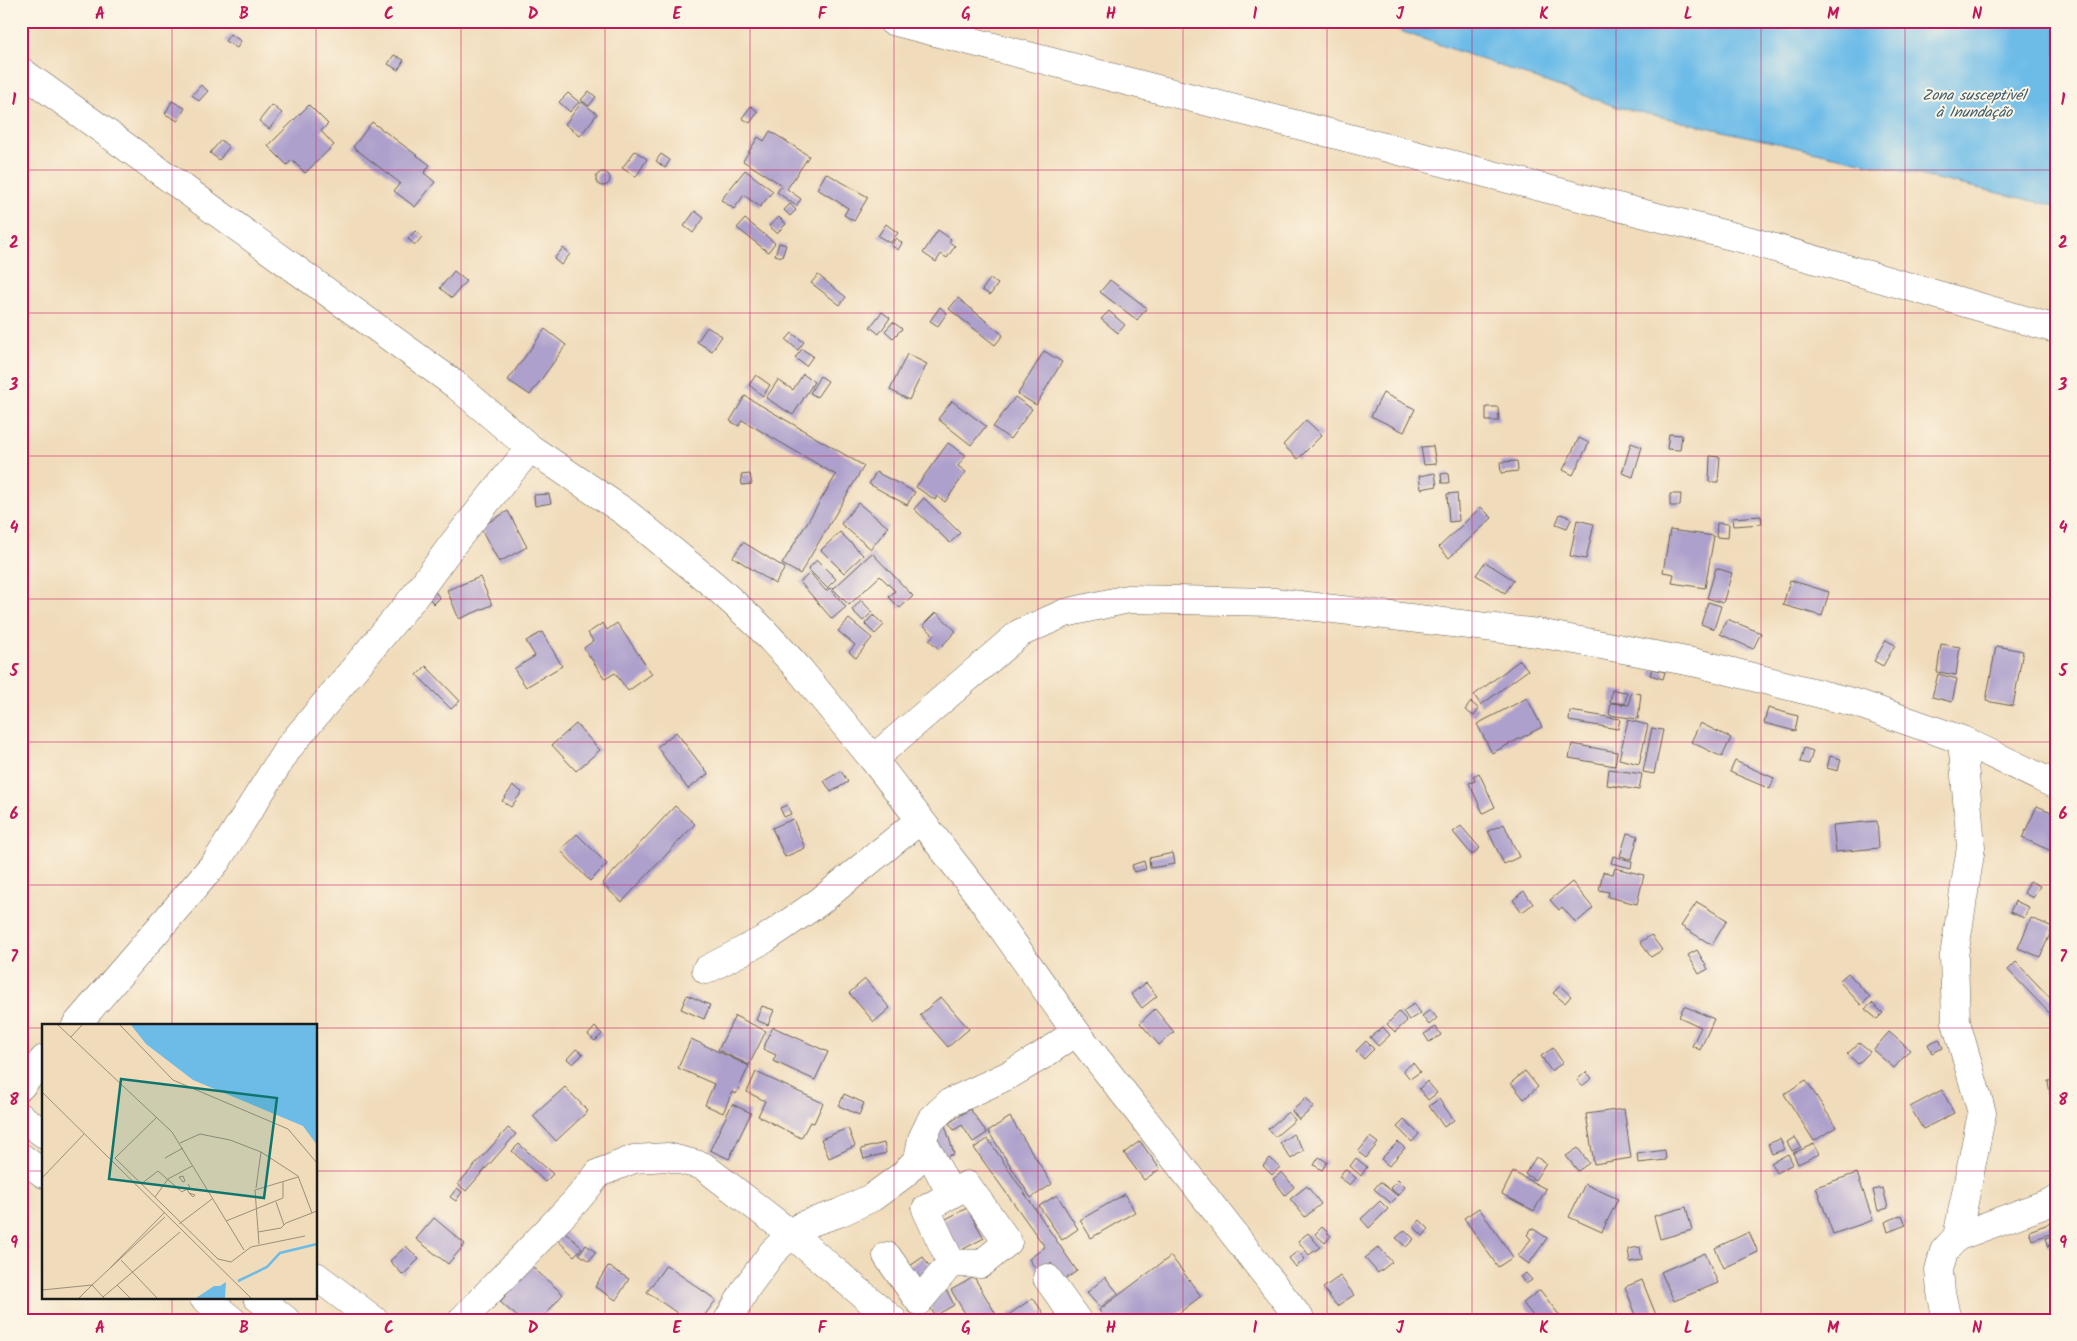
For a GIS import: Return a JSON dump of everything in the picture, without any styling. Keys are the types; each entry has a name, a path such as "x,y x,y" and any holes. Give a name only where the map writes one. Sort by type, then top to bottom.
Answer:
{"street":[{"path":"892,21 1747,240 2056,328"},
{"path":"21,71 456,385 530,448 625,512 715,586 758,625 800,669 873,759 978,894 1076,1032 1301,1320"},
{"path":"77,1024 216,862 289,747 414,597 452,545 530,448"},
{"path":"873,759 1020,633 1065,613 1128,599 1274,602 1538,632 1697,663 1856,703 1962,740 2056,785"},
{"path":"1957,1237 1982,1113 1956,1022 1954,956 1971,847 1962,740"},
{"path":"706,970 765,939 819,902 920,820"},
{"path":"728,1320 747,1287 772,1253 791,1234 803,1225 839,1213 872,1197 903,1175 918,1159 922,1139 931,1120 949,1103 1011,1074 1076,1032"},
{"path":"21,1086 42,1064"},
{"path":"21,1117 42,1133"},
{"path":"922,1139 951,1194"},
{"path":"21,1157 42,1173"},
{"path":"462,1320 576,1201 600,1173 634,1159 668,1157 703,1166 791,1234 893,1320"},
{"path":"967,1185 1008,1242 981,1264 951,1262 926,1209 967,1185"},
{"path":"1948,1320 1941,1292 1940,1270 1944,1251 1957,1237 2056,1200"},
{"path":"887,1256 919,1301 951,1262"},
{"path":"318,1278 374,1320"},
{"path":"1047,1278 1077,1320"},
{"path":"204,1298 232,1320"},
{"path":"258,1298 286,1320"}],"water":[{"name":"Zona susceptivél à Inundação","path":"1372,21 2056,21 2056,206 1617,107"}],"building":[{"path":"230,34 241,41 237,48 225,41"},
{"path":"394,55 404,60 398,70 388,64"},
{"path":"201,85 208,91 199,101 192,95"},
{"path":"589,91 596,97 589,106 581,100"},
{"path":"568,93 579,102 570,112 559,102"},
{"path":"172,101 185,108 178,121 165,114"},
{"path":"582,102 597,114 580,136 565,124"},
{"path":"272,105 282,113 269,129 259,121"},
{"path":"309,105 328,124 321,131 334,145 305,173 292,160 287,165 268,146"},
{"path":"751,106 758,112 750,123 742,118"},
{"path":"372,122 430,165 424,173 435,182 415,207 394,191 400,183 353,147"},
{"path":"770,131 809,156 787,189 801,199 796,206 777,192 782,185 743,161 758,137 764,141"},
{"path":"221,140 229,147 219,160 210,153"},
{"path":"635,151 647,159 636,177 622,168"},
{"path":"661,154 670,160 665,168 656,161"},
{"path":"745,170 773,191 760,207 744,195 734,209 721,200"},
{"path":"603,172 608,174 610,179 608,184 603,186 598,184 596,179 598,174"},
{"path":"826,173 868,197 854,221 844,215 848,208 817,189"},
{"path":"790,204 796,210 790,216 784,210"},
{"path":"695,211 704,218 693,233 684,226"},
{"path":"779,217 786,224 777,233 769,226"},
{"path":"745,219 775,243 768,252 737,228"},
{"path":"886,224 898,233 890,243 878,236"},
{"path":"938,230 951,239 949,242 955,246 947,258 941,254 936,262 923,253"},
{"path":"415,231 422,237 415,245 408,239"},
{"path":"896,238 902,243 898,250 891,245"},
{"path":"779,243 786,245 782,257 775,255"},
{"path":"563,248 570,254 561,265 554,259"},
{"path":"454,271 466,281 452,298 440,288"},
{"path":"818,275 846,297 840,305 811,283"},
{"path":"990,279 998,284 990,295 982,290"},
{"path":"1110,280 1147,308 1137,320 1100,292"},
{"path":"958,298 1003,335 995,345 949,309"},
{"path":"940,307 947,313 938,326 930,321"},
{"path":"1109,311 1125,325 1118,333 1101,319"},
{"path":"882,312 890,318 879,334 870,327"},
{"path":"893,322 902,329 893,338 885,331"},
{"path":"707,327 722,336 712,351 697,342"},
{"path":"545,329 566,345 530,395 508,380"},
{"path":"792,333 804,342 798,350 786,340"},
{"path":"802,349 813,356 806,366 795,358"},
{"path":"1044,351 1062,362 1036,405 1018,394"},
{"path":"907,354 927,364 909,400 890,390"},
{"path":"803,374 814,382 793,415 766,398 778,380 793,390"},
{"path":"756,375 770,385 763,396 749,385"},
{"path":"820,376 828,381 817,397 810,393"},
{"path":"1383,393 1415,409 1404,432 1371,416"},
{"path":"745,396 864,466 800,574 782,564 836,475 742,420 739,426 730,421"},
{"path":"1015,397 1032,409 1010,439 993,427"},
{"path":"952,401 986,426 971,445 938,419"},
{"path":"1486,407 1498,407 1499,421 1486,421"},
{"path":"1306,420 1322,435 1298,459 1283,445"},
{"path":"1669,434 1682,435 1680,450 1667,449"},
{"path":"1579,438 1589,443 1573,475 1563,470"},
{"path":"948,443 966,455 958,466 966,472 945,502 937,496 935,500 916,487"},
{"path":"1631,443 1642,447 1633,477 1622,473"},
{"path":"1433,446 1436,464 1424,465 1421,447"},
{"path":"1710,456 1720,457 1718,482 1709,482"},
{"path":"1517,461 1518,471 1501,473 1500,462"},
{"path":"876,472 915,492 907,505 869,484"},
{"path":"1435,473 1437,486 1421,489 1419,476"},
{"path":"1448,473 1449,483 1442,483 1441,474"},
{"path":"750,474 752,484 742,485 741,475"},
{"path":"1457,493 1459,521 1449,522 1447,494"},
{"path":"549,494 551,503 535,506 534,495"},
{"path":"1670,494 1681,494 1680,506 1670,506"},
{"path":"924,498 960,533 950,543 914,509"},
{"path":"858,503 888,527 871,549 841,524"},
{"path":"1481,507 1492,518 1449,558 1439,547"},
{"path":"508,511 527,547 499,562 480,527"},
{"path":"1560,514 1572,518 1567,528 1556,524"},
{"path":"1761,516 1762,524 1733,526 1732,518"},
{"path":"1577,520 1594,524 1586,559 1570,556"},
{"path":"1717,523 1729,524 1728,538 1716,537"},
{"path":"1670,530 1714,536 1705,588 1672,583 1674,574 1663,572"},
{"path":"840,532 863,555 844,573 821,550"},
{"path":"743,542 785,568 775,584 733,557"},
{"path":"872,553 913,596 900,608 889,597 895,591 880,576 849,605 833,589"},
{"path":"817,560 836,579 827,588 808,569"},
{"path":"1485,562 1514,580 1505,593 1476,575"},
{"path":"1716,568 1732,573 1723,603 1707,598"},
{"path":"810,573 826,591 830,588 846,607 832,619 800,582"},
{"path":"480,577 492,605 459,619 447,590"},
{"path":"1790,580 1829,592 1822,616 1783,605"},
{"path":"433,589 440,598 434,604 426,595"},
{"path":"861,600 872,612 863,621 852,610"},
{"path":"1708,602 1721,606 1714,629 1701,624"},
{"path":"936,612 956,631 939,649 929,640 934,635 923,625"},
{"path":"873,615 884,625 875,634 865,624"},
{"path":"849,619 872,638 856,658 849,652 855,645 838,631"},
{"path":"1727,619 1761,633 1753,649 1720,634"},
{"path":"603,623 607,630 617,623 652,674 628,691 615,673 605,679 584,648 593,641 588,633"},
{"path":"542,632 562,666 526,687 514,669 535,656 526,641"},
{"path":"1886,640 1895,645 1883,666 1874,661"},
{"path":"1941,644 1960,647 1956,675 1937,672"},
{"path":"1996,646 2023,651 2013,706 1986,701"},
{"path":"1520,660 1528,670 1481,705 1474,695"},
{"path":"426,666 460,701 451,709 417,675"},
{"path":"1652,669 1665,672 1663,679 1650,675"},
{"path":"1938,674 1957,679 1952,702 1932,697"},
{"path":"1612,690 1627,692 1625,704 1610,702"},
{"path":"1631,692 1641,694 1638,719 1609,715 1611,703 1629,705"},
{"path":"1527,698 1542,727 1492,753 1477,724"},
{"path":"1471,702 1479,709 1474,716 1465,710"},
{"path":"1768,708 1798,716 1795,731 1764,723"},
{"path":"1570,711 1620,719 1618,729 1569,721"},
{"path":"1628,720 1648,725 1639,764 1619,759"},
{"path":"1700,723 1731,738 1722,757 1691,742"},
{"path":"576,724 600,750 576,771 552,745"},
{"path":"1652,728 1663,730 1654,774 1643,772"},
{"path":"676,732 708,774 688,789 657,747"},
{"path":"1572,744 1617,752 1615,766 1569,758"},
{"path":"1804,748 1813,751 1809,764 1800,762"},
{"path":"1830,756 1841,759 1838,771 1827,768"},
{"path":"1735,761 1774,778 1770,789 1730,772"},
{"path":"1609,769 1642,774 1639,790 1607,785"},
{"path":"841,771 848,782 831,792 824,781"},
{"path":"1479,773 1495,807 1483,813 1469,783 1475,781 1473,776"},
{"path":"513,786 522,792 511,807 502,801"},
{"path":"787,805 791,814 784,817 780,808"},
{"path":"675,806 695,824 622,902 602,884"},
{"path":"2037,806 2056,814 2056,853 2022,838"},
{"path":"793,819 805,848 785,857 772,828"},
{"path":"1877,821 1879,848 1836,852 1833,825"},
{"path":"1504,824 1519,857 1504,864 1488,831"},
{"path":"1461,826 1480,848 1472,855 1453,832"},
{"path":"1627,833 1638,836 1632,859 1620,856"},
{"path":"577,834 607,864 590,881 560,850"},
{"path":"1173,853 1175,864 1150,868 1149,858"},
{"path":"1613,856 1632,861 1631,868 1611,863"},
{"path":"1144,861 1146,869 1134,872 1132,865"},
{"path":"1615,868 1644,875 1637,904 1608,897 1609,892 1599,890 1603,872 1613,874"},
{"path":"2030,881 2040,886 2033,898 2024,893"},
{"path":"1572,882 1593,908 1576,923 1562,907 1559,910 1550,900"},
{"path":"1524,891 1533,904 1522,912 1513,900"},
{"path":"2015,901 2029,907 2024,918 2010,912"},
{"path":"1697,902 1727,920 1712,945 1681,926"},
{"path":"2031,918 2053,927 2040,957 2018,948"},
{"path":"1651,935 1662,950 1651,957 1640,942"},
{"path":"1697,950 1708,969 1699,974 1688,955"},
{"path":"2016,962 2056,1004 2056,1020 2008,970"},
{"path":"1848,973 1870,997 1861,1005 1839,981"},
{"path":"865,979 890,1008 874,1022 849,993"},
{"path":"1146,983 1157,996 1142,1008 1131,994"},
{"path":"1560,986 1571,996 1565,1003 1553,993"},
{"path":"687,995 710,1005 704,1019 681,1009"},
{"path":"941,997 969,1029 948,1047 920,1015"},
{"path":"1872,1003 1883,1013 1877,1019 1865,1009"},
{"path":"1414,1004 1421,1013 1409,1020 1403,1011"},
{"path":"762,1006 774,1010 768,1025 756,1020"},
{"path":"1684,1006 1714,1019 1700,1050 1692,1046 1701,1027 1679,1017"},
{"path":"1155,1009 1174,1032 1159,1045 1140,1023"},
{"path":"1430,1010 1437,1018 1429,1025 1422,1016"},
{"path":"1399,1012 1407,1021 1395,1032 1387,1024"},
{"path":"735,1016 766,1031 749,1065 718,1050"},
{"path":"595,1027 602,1034 595,1041 588,1035"},
{"path":"773,1027 828,1052 815,1080 773,1061 776,1055 763,1049"},
{"path":"1383,1027 1390,1035 1378,1046 1370,1037"},
{"path":"1436,1027 1441,1035 1429,1042 1424,1034"},
{"path":"1889,1032 1910,1050 1894,1068 1873,1050"},
{"path":"691,1039 749,1066 736,1094 732,1092 723,1113 705,1105 714,1084 678,1068"},
{"path":"1939,1039 1943,1048 1932,1053 1928,1044"},
{"path":"1366,1041 1374,1049 1364,1059 1356,1051"},
{"path":"1859,1043 1870,1052 1858,1064 1847,1054"},
{"path":"1553,1048 1563,1063 1551,1071 1541,1056"},
{"path":"576,1049 583,1054 573,1064 567,1059"},
{"path":"1413,1063 1420,1072 1410,1079 1403,1070"},
{"path":"1525,1071 1538,1087 1524,1099 1511,1083"},
{"path":"756,1072 823,1103 814,1123 810,1122 801,1138 758,1116 765,1101 747,1092"},
{"path":"1586,1072 1592,1078 1582,1086 1577,1080"},
{"path":"1806,1080 1836,1127 1814,1141 1784,1094"},
{"path":"2056,1080 2056,1105 2052,1106 2048,1081"},
{"path":"1427,1081 1437,1093 1428,1100 1419,1089"},
{"path":"565,1087 588,1111 556,1141 533,1116"},
{"path":"1942,1090 1954,1113 1923,1129 1910,1107"},
{"path":"844,1094 864,1103 859,1115 839,1106"},
{"path":"1306,1098 1314,1107 1299,1120 1292,1111"},
{"path":"1439,1099 1454,1120 1444,1127 1429,1106"},
{"path":"732,1104 751,1113 729,1159 710,1150"},
{"path":"970,1109 987,1133 973,1142 962,1125 954,1130 949,1123"},
{"path":"1624,1109 1631,1158 1594,1164 1586,1114"},
{"path":"1288,1112 1295,1120 1275,1137 1268,1129"},
{"path":"1010,1117 1052,1184 1031,1198 988,1131"},
{"path":"1404,1120 1419,1134 1412,1142 1397,1127"},
{"path":"945,1125 954,1154 942,1158 933,1128"},
{"path":"508,1128 516,1134 466,1191 458,1184"},
{"path":"848,1128 855,1146 829,1158 821,1139"},
{"path":"1293,1134 1304,1150 1291,1159 1280,1143"},
{"path":"1370,1137 1378,1143 1366,1158 1358,1152"},
{"path":"1795,1137 1801,1147 1792,1151 1787,1142"},
{"path":"988,1139 1077,1271 1063,1281 1051,1263 1038,1272 1029,1259 1045,1247 974,1148"},
{"path":"1780,1139 1785,1149 1772,1154 1768,1144"},
{"path":"1140,1141 1160,1169 1144,1180 1124,1153"},
{"path":"1398,1142 1405,1148 1389,1166 1381,1159"},
{"path":"884,1143 886,1153 864,1159 861,1149"},
{"path":"519,1144 553,1174 545,1182 512,1151"},
{"path":"1814,1144 1819,1154 1798,1164 1793,1153"},
{"path":"1578,1148 1589,1163 1578,1171 1566,1156"},
{"path":"1665,1150 1666,1160 1638,1163 1637,1154"},
{"path":"1788,1154 1793,1164 1776,1173 1771,1163"},
{"path":"1319,1157 1327,1162 1322,1170 1314,1165"},
{"path":"1536,1157 1546,1163 1535,1180 1525,1174"},
{"path":"1270,1158 1280,1167 1272,1175 1263,1166"},
{"path":"1356,1158 1367,1167 1361,1176 1350,1166"},
{"path":"1345,1169 1356,1178 1350,1185 1339,1177"},
{"path":"1282,1172 1294,1187 1285,1195 1273,1179"},
{"path":"1513,1172 1546,1189 1534,1211 1502,1194"},
{"path":"1857,1173 1873,1220 1833,1234 1816,1187"},
{"path":"1398,1180 1405,1187 1398,1195 1390,1188"},
{"path":"1380,1182 1398,1196 1391,1203 1374,1189"},
{"path":"1585,1184 1618,1199 1602,1232 1569,1217"},
{"path":"1307,1186 1321,1204 1305,1217 1290,1199"},
{"path":"457,1188 462,1192 456,1201 450,1197"},
{"path":"1883,1188 1888,1208 1878,1211 1873,1190"},
{"path":"1125,1194 1135,1212 1091,1238 1080,1220"},
{"path":"1057,1195 1078,1229 1062,1240 1039,1206"},
{"path":"1380,1201 1388,1209 1369,1228 1361,1219"},
{"path":"1686,1207 1692,1230 1660,1239 1654,1216"},
{"path":"967,1208 984,1238 958,1252 942,1221"},
{"path":"1479,1208 1513,1257 1498,1267 1464,1218"},
{"path":"1902,1215 1906,1225 1888,1232 1885,1222"},
{"path":"434,1218 465,1244 448,1264 416,1239"},
{"path":"1420,1220 1429,1229 1423,1236 1414,1227"},
{"path":"2054,1222 2056,1232 2032,1240 2029,1231"},
{"path":"560,1227 582,1248 574,1256 552,1235"},
{"path":"1322,1227 1331,1236 1325,1243 1315,1234"},
{"path":"1532,1228 1547,1238 1529,1264 1518,1256 1531,1239 1527,1235"},
{"path":"1405,1230 1414,1239 1406,1247 1396,1238"},
{"path":"1749,1232 1758,1252 1724,1268 1715,1248"},
{"path":"1308,1233 1320,1247 1309,1255 1298,1241"},
{"path":"2056,1235 2056,1245 2049,1247 2046,1238"},
{"path":"586,1245 596,1252 589,1261 579,1254"},
{"path":"406,1246 419,1259 403,1275 390,1261"},
{"path":"1379,1247 1392,1262 1378,1273 1365,1258"},
{"path":"1640,1247 1642,1260 1630,1262 1628,1249"},
{"path":"1298,1251 1305,1259 1296,1267 1289,1258"},
{"path":"1705,1253 1718,1283 1674,1301 1661,1272"},
{"path":"1171,1256 1201,1296 1170,1320 1106,1320 1099,1310"},
{"path":"923,1257 932,1270 916,1281 907,1268"},
{"path":"666,1265 716,1300 701,1320 687,1320 647,1292"},
{"path":"531,1266 563,1294 541,1320 517,1320 519,1318 500,1302"},
{"path":"608,1266 629,1279 616,1300 595,1287"},
{"path":"1526,1273 1532,1280 1526,1284 1520,1277"},
{"path":"1340,1276 1354,1295 1337,1306 1323,1288"},
{"path":"974,1277 997,1316 990,1320 969,1320 951,1290"},
{"path":"1105,1277 1118,1293 1100,1308 1087,1293"},
{"path":"1642,1280 1658,1320 1638,1320 1625,1287"},
{"path":"1540,1290 1563,1320 1536,1320 1523,1303"},
{"path":"947,1291 954,1305 935,1316 927,1301"},
{"path":"1033,1298 1048,1320 1001,1320"}]}
